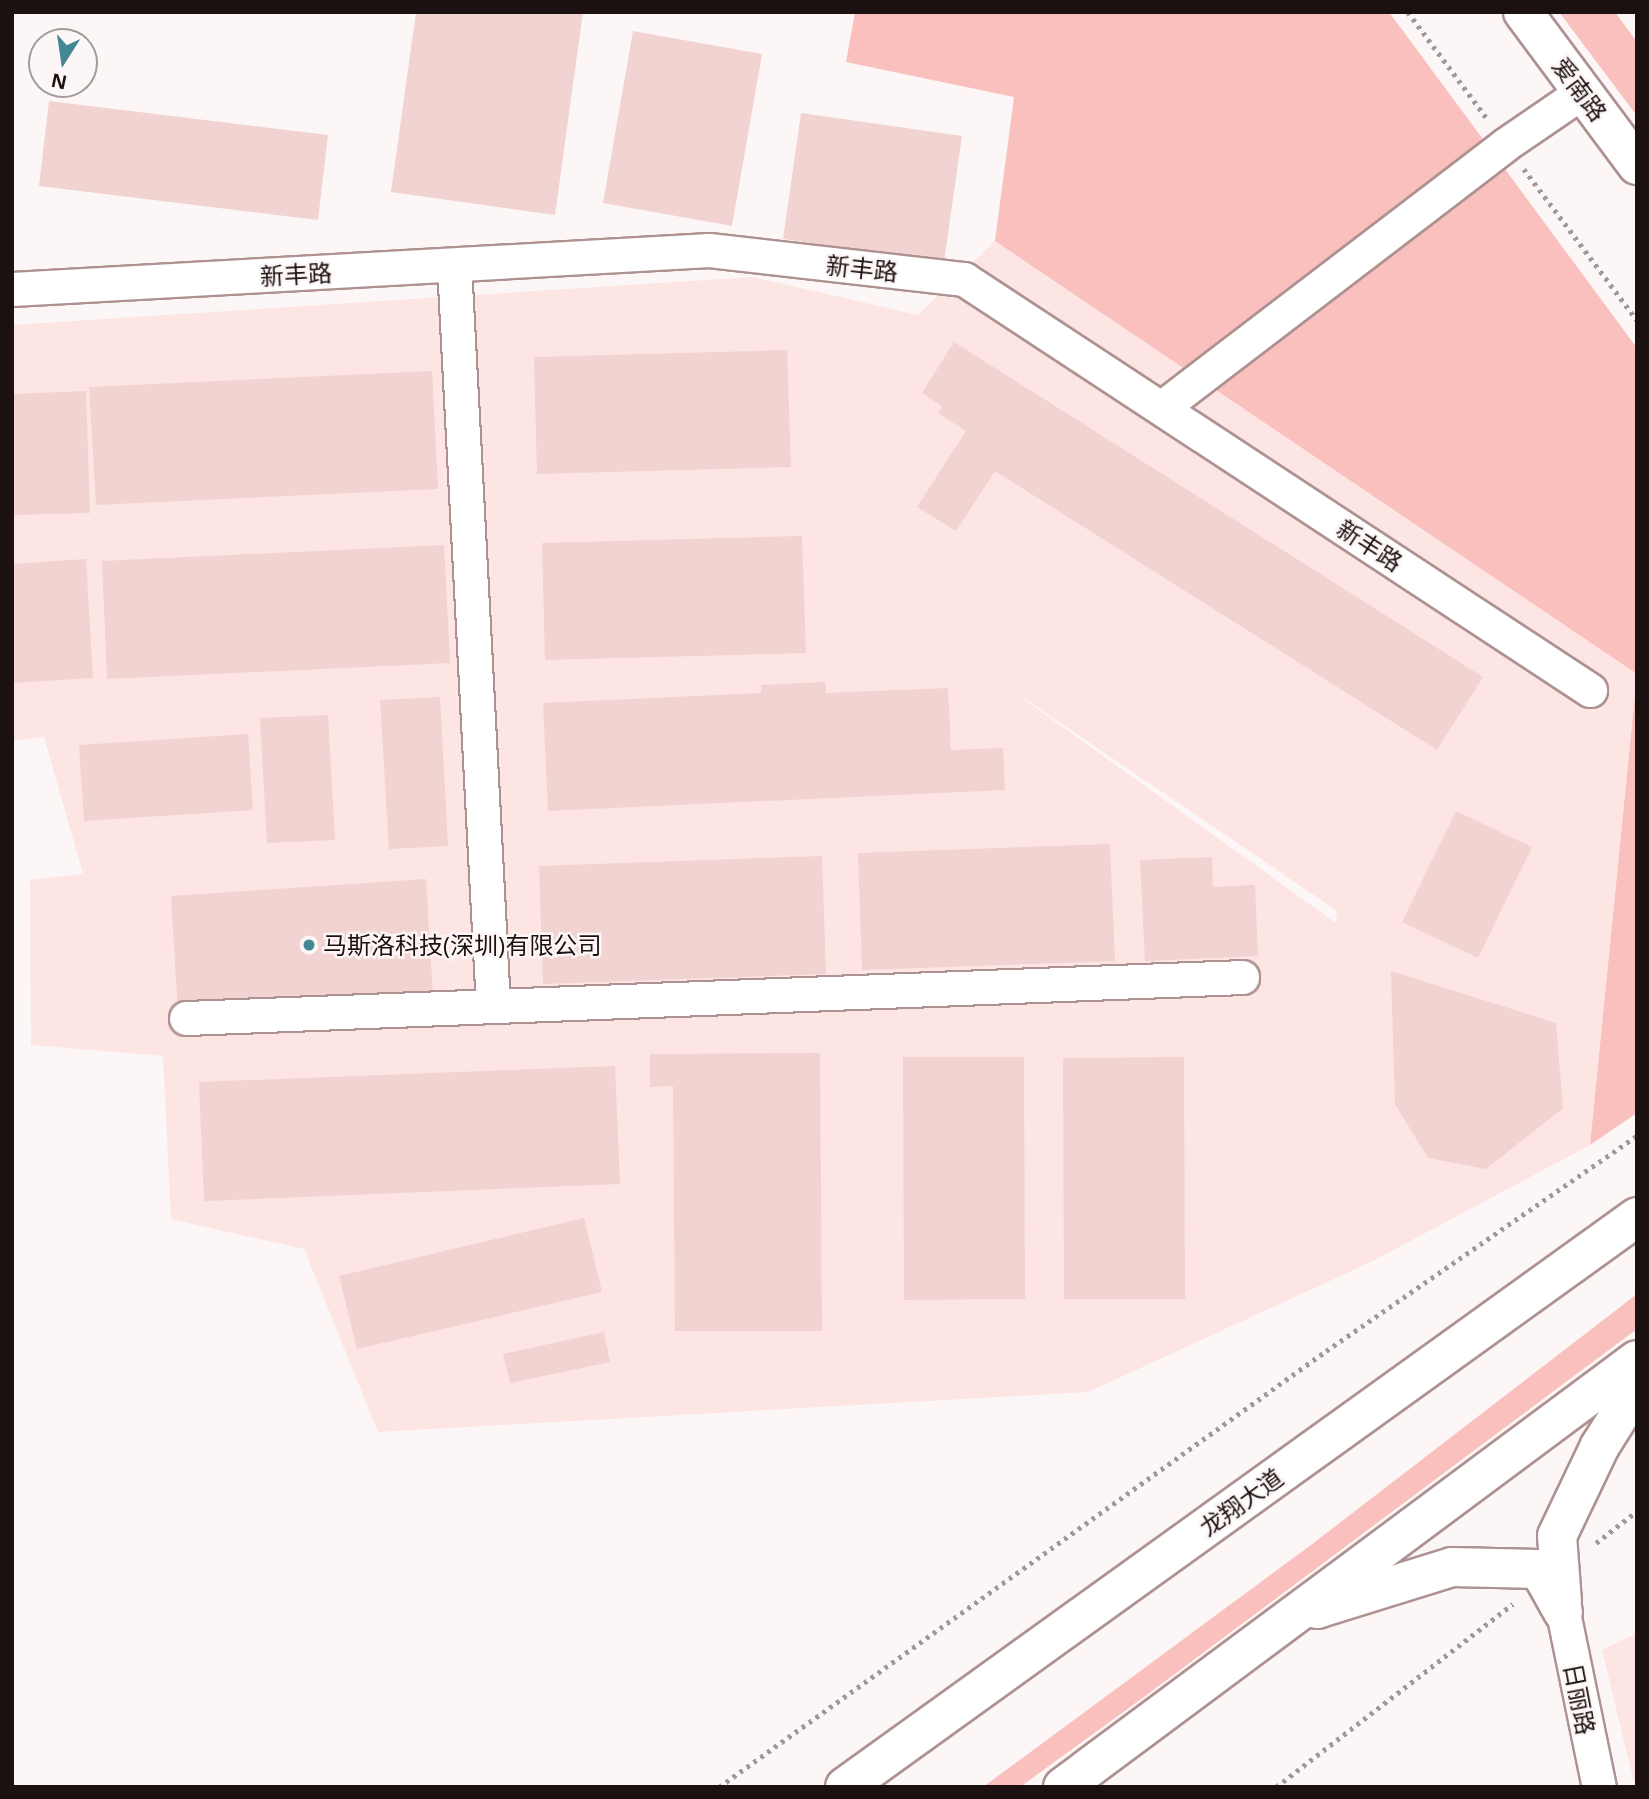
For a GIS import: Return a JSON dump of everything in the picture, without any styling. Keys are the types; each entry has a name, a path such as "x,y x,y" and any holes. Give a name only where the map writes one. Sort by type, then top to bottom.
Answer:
{"main road":[{"name":"爱南路","path":"1523,12 1637,165"},
{"name":"龙翔大道","path":"845,1787 1637,1217"},
{"path":"1063,1787 1637,1360"},
{"path":"1563,1612 1557,1536 1600,1446 1637,1387"},
{"path":"1288,1619 1452,1567 1539,1569 1563,1612"}],"street":[{"path":"1161,408 1506,144 1583,92"},
{"name":"新丰路","path":"12,289 709,250 964,279 1590,690"},
{"path":"454,265 493,1006"},
{"path":"186,1018 1242,977"},
{"name":"日丽路","path":"1563,1612 1599,1787"}],"path":[{"path":"719,1787 1315,1359 1637,1136"},
{"path":"1591,1546 1637,1511"},
{"path":"1276,1787 1514,1603"}],"shaded area":[{"path":"855,12 1389,12 1637,348 1637,674 995,241 1014,97 846,62"},
{"path":"1559,12 1615,12 1637,42 1637,116"},
{"path":"995,241 1637,674 1590,1145 1371,1262 1088,1392 378,1432 304,1249 171,1219 163,1056 31,1045 30,880 83,874 44,737 12,741 12,325 753,277 918,315","holes":["1000,682 1336,910 1336,923"]},
{"path":"1637,674 1637,1113 1590,1145"},
{"path":"1637,1294 1637,1329 1020,1787 983,1787 1311,1545"},
{"path":"1637,1633 1637,1787 1635,1787 1602,1650"}],"building":[{"path":"416,12 583,12 555,215 391,192"},
{"path":"633,31 762,54 732,226 603,203"},
{"path":"49,101 328,135 318,220 39,186"},
{"path":"801,113 962,136 944,262 783,239"},
{"path":"954,342 1483,677 1437,750 995,471 956,531 917,507 966,431 938,413 942,406 922,393"},
{"path":"787,350 791,467 537,474 534,357"},
{"path":"432,371 438,489 96,505 89,387"},
{"path":"86,391 90,513 12,515 12,394"},
{"path":"802,536 806,653 545,660 542,543"},
{"path":"444,545 450,663 107,679 102,561"},
{"path":"86,559 93,678 12,683 12,564"},
{"path":"825,682 826,693 948,688 951,750 1003,748 1005,790 548,811 543,703 761,693 761,685"},
{"path":"440,697 448,846 389,849 380,700"},
{"path":"328,715 335,840 267,843 260,718"},
{"path":"248,734 253,810 84,821 79,745"},
{"path":"1456,811 1532,847 1478,958 1402,922"},
{"path":"1110,844 1115,961 862,970 858,853"},
{"path":"822,856 826,974 543,984 539,866"},
{"path":"1212,857 1213,887 1255,885 1258,956 1145,961 1140,860"},
{"path":"426,879 433,996 178,1012 171,896"},
{"path":"1391,971 1556,1023 1563,1108 1486,1169 1428,1158 1395,1104"},
{"path":"820,1053 822,1331 675,1331 673,1086 650,1087 650,1054"},
{"path":"903,1057 1024,1057 1025,1299 904,1300"},
{"path":"1184,1057 1185,1299 1064,1299 1063,1058"},
{"path":"615,1066 620,1184 204,1201 199,1082"},
{"path":"584,1218 602,1292 357,1349 339,1276"},
{"path":"604,1332 610,1362 510,1383 503,1354"}],"place":[{"name":"马斯洛科技(深圳)有限公司","path":"309,945"}]}
